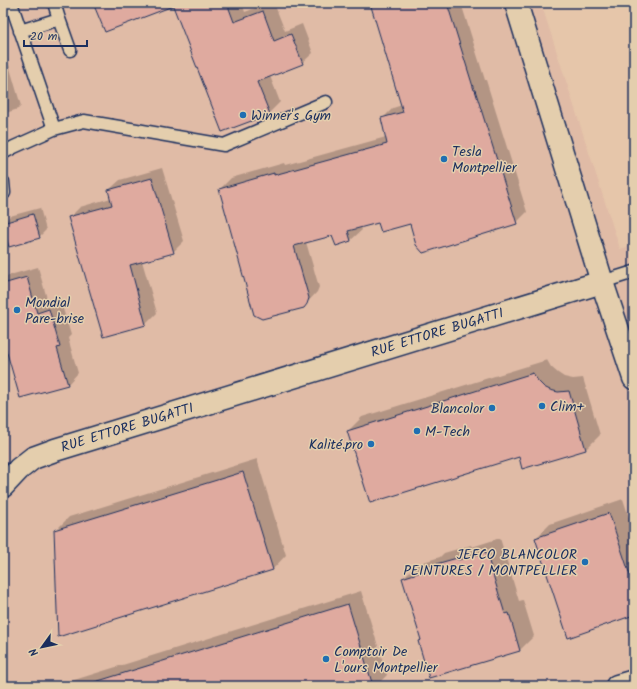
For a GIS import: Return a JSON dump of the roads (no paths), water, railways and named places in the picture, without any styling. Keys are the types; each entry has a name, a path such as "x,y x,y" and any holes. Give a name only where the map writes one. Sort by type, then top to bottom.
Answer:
{"street":[{"path":"516,3 602,282 634,378"},
{"name":"RUE ETTORE BUGATTI","path":"3,486 19,469 33,458 55,450 602,282"},
{"path":"617,686 634,681"}],"lane":[{"path":"11,3 54,129"},
{"path":"54,3 70,50"},
{"path":"20,31 59,19"},
{"path":"3,153 54,129 84,121 224,144 326,102"},
{"path":"602,282 634,272"}],"place":[{"name":"Winner's Gym","path":"243,115"},
{"name":"Tesla Montpellier","path":"444,159"},
{"name":"Mondial Pare-brise","path":"17,310"},
{"name":"Clim+","path":"542,406"},
{"name":"Blancolor","path":"492,408"},
{"name":"M-Tech","path":"417,431"},
{"name":"Kalité.pro","path":"371,444"},
{"name":"JEFCO BLANCOLOR PEINTURES / MONTPELLIER","path":"585,562"},
{"name":"Comptoir De L'ours Montpellier","path":"326,659"}]}
